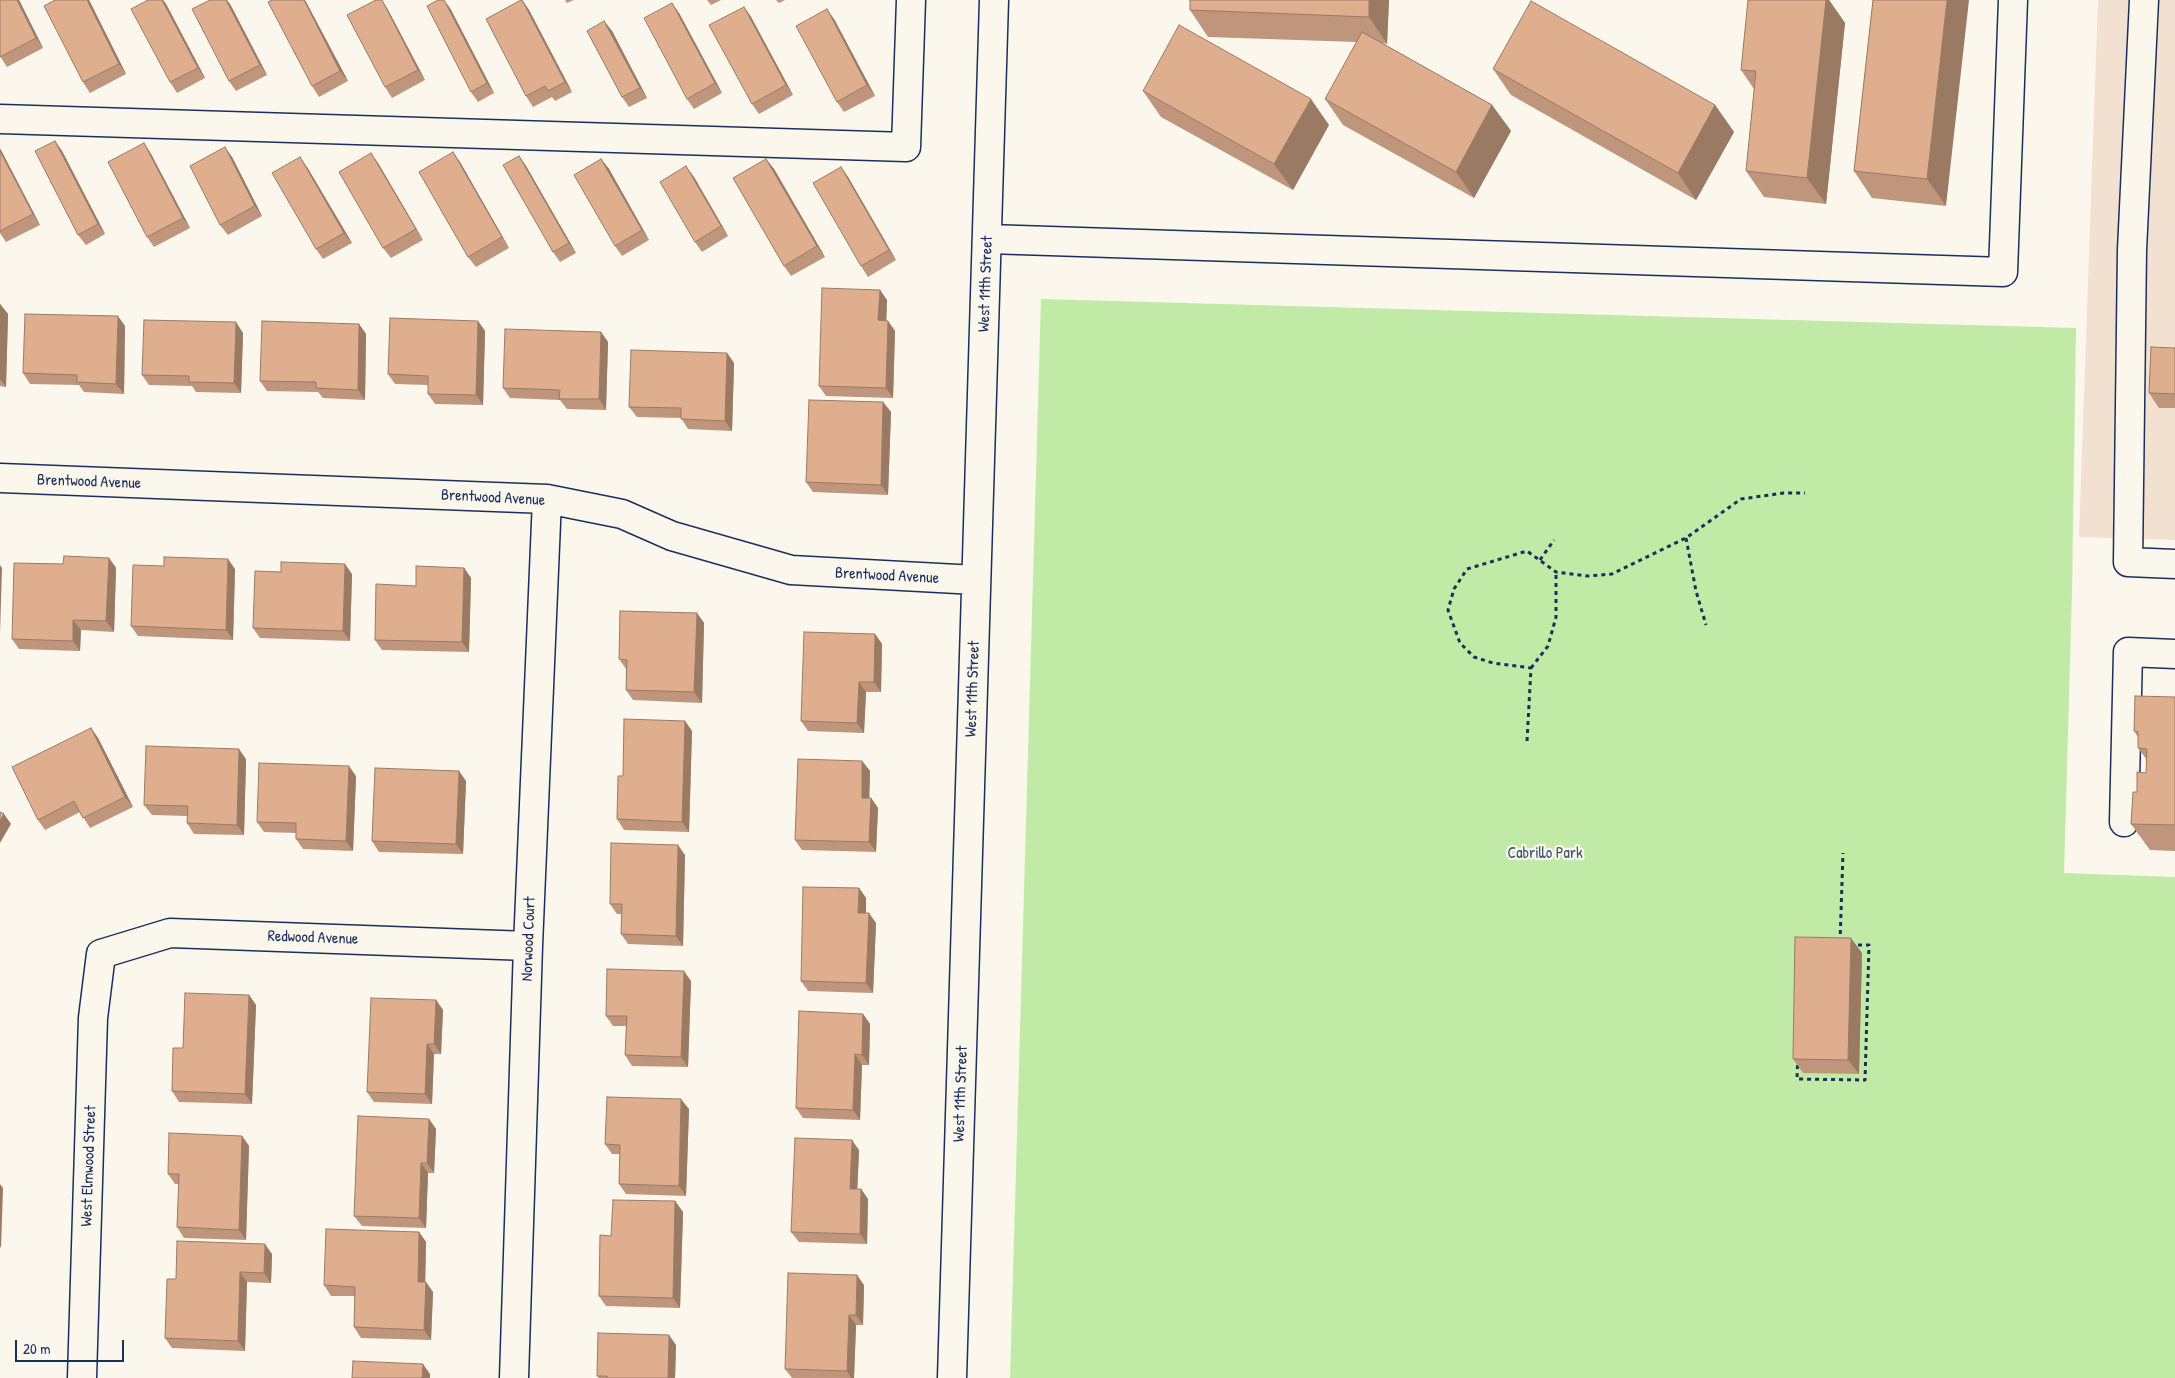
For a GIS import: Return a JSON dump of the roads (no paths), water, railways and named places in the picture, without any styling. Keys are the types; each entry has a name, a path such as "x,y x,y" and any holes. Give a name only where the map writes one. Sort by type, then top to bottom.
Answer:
{"street":[{"path":"0,119 906,146 911,0"},
{"name":"West 11th Street","path":"952,1378 994,0"},
{"path":"988,239 2003,272 2013,0"},
{"path":"2144,0 2132,250 2128,562 2175,564"},
{"name":"Brentwood Avenue","path":"0,478 547,499 622,514 672,536 791,570 976,580"},
{"name":"Norwood Court","path":"514,1378 528,946 547,499"},
{"path":"2124,822 2128,652 2175,654"},
{"name":"Redwood Avenue","path":"101,954 170,932 528,946"},
{"name":"West Elmwood Street","path":"82,1378 93,1018 101,954"}],"park label":[{"name":"Cabrillo Park","path":"1545,854"}]}
